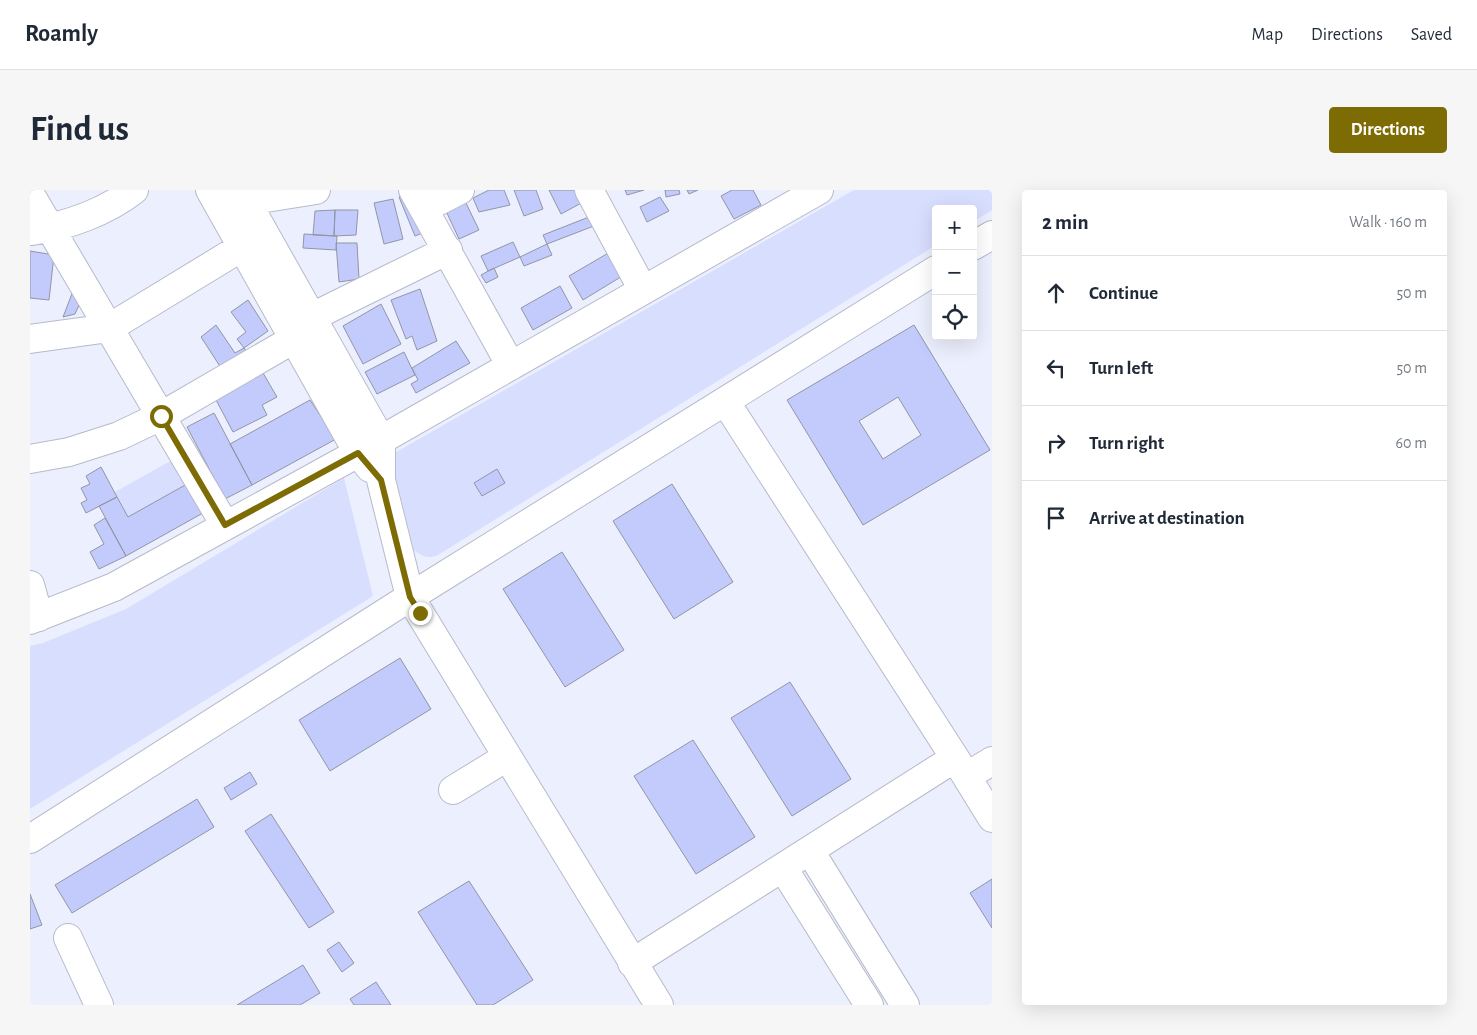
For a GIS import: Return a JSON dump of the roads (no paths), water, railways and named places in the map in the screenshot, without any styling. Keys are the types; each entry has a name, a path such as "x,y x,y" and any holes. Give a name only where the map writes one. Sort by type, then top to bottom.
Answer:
{"street":[{"path":"40,230 93,214 134,190"},
{"path":"210,190 294,339 370,447"},
{"path":"316,190 243,196 312,317 370,447 381,480 410,597 659,1005"},
{"path":"460,190 419,199 511,366"},
{"path":"589,190 643,290"},
{"path":"30,585 35,619 114,587 370,447 643,290 777,200 819,190"},
{"path":"30,194 40,230 109,328 225,525"},
{"path":"977,244 992,235"},
{"path":"30,339 109,328 242,247"},
{"path":"312,317 448,250"},
{"path":"30,839 410,597 932,272"},
{"path":"30,459 69,452 119,436 161,416 294,339"},
{"path":"725,401 992,818"},
{"path":"453,790 507,757"},
{"path":"632,963 810,851 961,767 992,761"},
{"path":"810,851 905,1005"},
{"path":"783,868 869,1005"},
{"path":"68,938 99,1005"}]}
